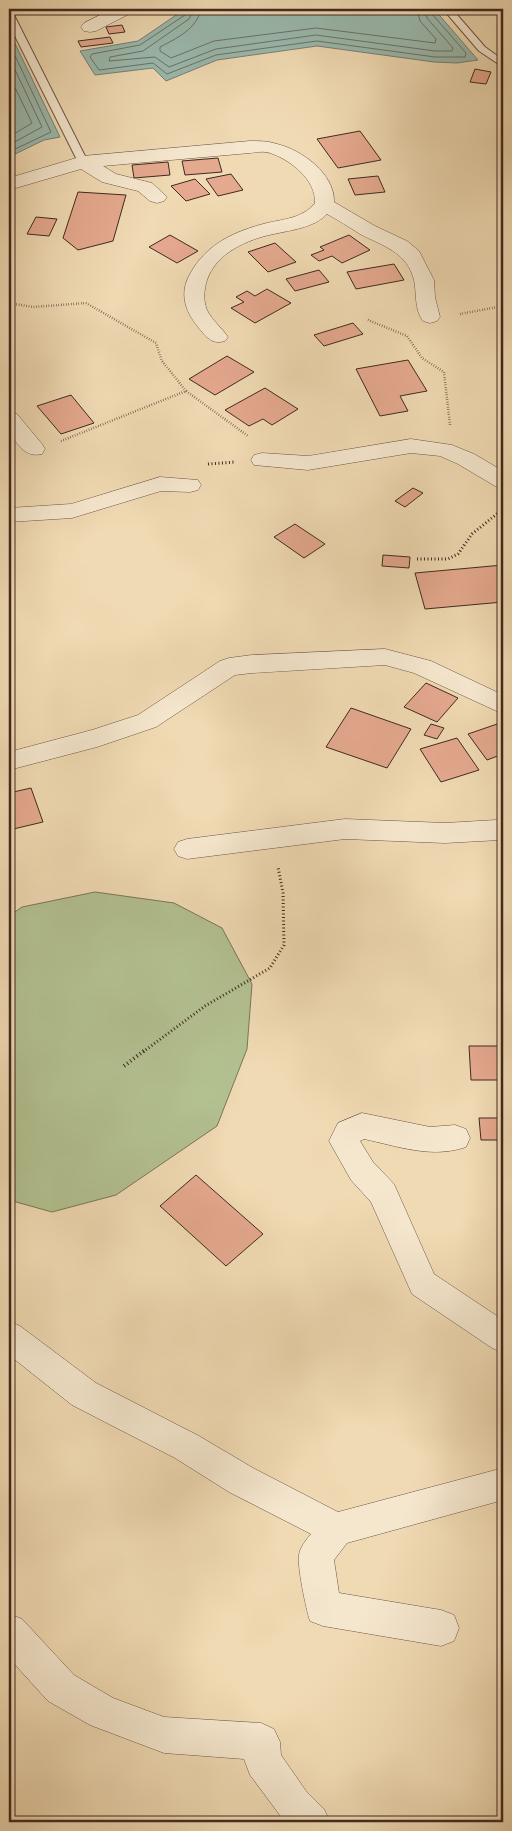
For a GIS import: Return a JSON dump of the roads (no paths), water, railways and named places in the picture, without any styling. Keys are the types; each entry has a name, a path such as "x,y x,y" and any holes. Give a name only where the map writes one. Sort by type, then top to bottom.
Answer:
{"street":[{"path":"90,27 125,9"},
{"path":"9,184 83,162 250,147 271,147 284,153 314,175 320,182 326,194 324,204 319,212 296,224 267,230 236,240 215,252 204,264 195,285 194,303 201,319 218,337"},
{"path":"83,162 109,178 145,187 157,197"},
{"path":"324,204 368,230 400,245 412,255 424,280 425,296 430,317"},
{"path":"9,419 34,449"},
{"path":"269,460 308,462 411,446 444,450 503,482"},
{"path":"9,515 72,511 160,484 190,485"},
{"path":"9,761 97,738 147,721 229,668 252,664 384,657 422,667 503,705"},
{"path":"186,849 345,828 445,833 500,830 503,828"},
{"path":"455,1138 430,1140 362,1126 349,1132 344,1141 362,1171 383,1193 423,1284 503,1338"},
{"path":"9,1336 84,1394 187,1447 241,1480 336,1529"},
{"path":"441,1628 323,1608 316,1555 336,1529 467,1496 503,1484"},
{"path":"9,1632 61,1688 104,1712 164,1735 260,1742 263,1762 293,1804 311,1822"}],"lane":[{"path":"447,9 482,49 503,64"},
{"path":"9,15 83,162"}],"water":[{"path":"185,9 434,9 478,60 457,63 434,62 317,46 217,60 166,81 153,68 95,75 80,51 138,41"},
{"path":"9,31 60,137 44,140 9,157"}]}
